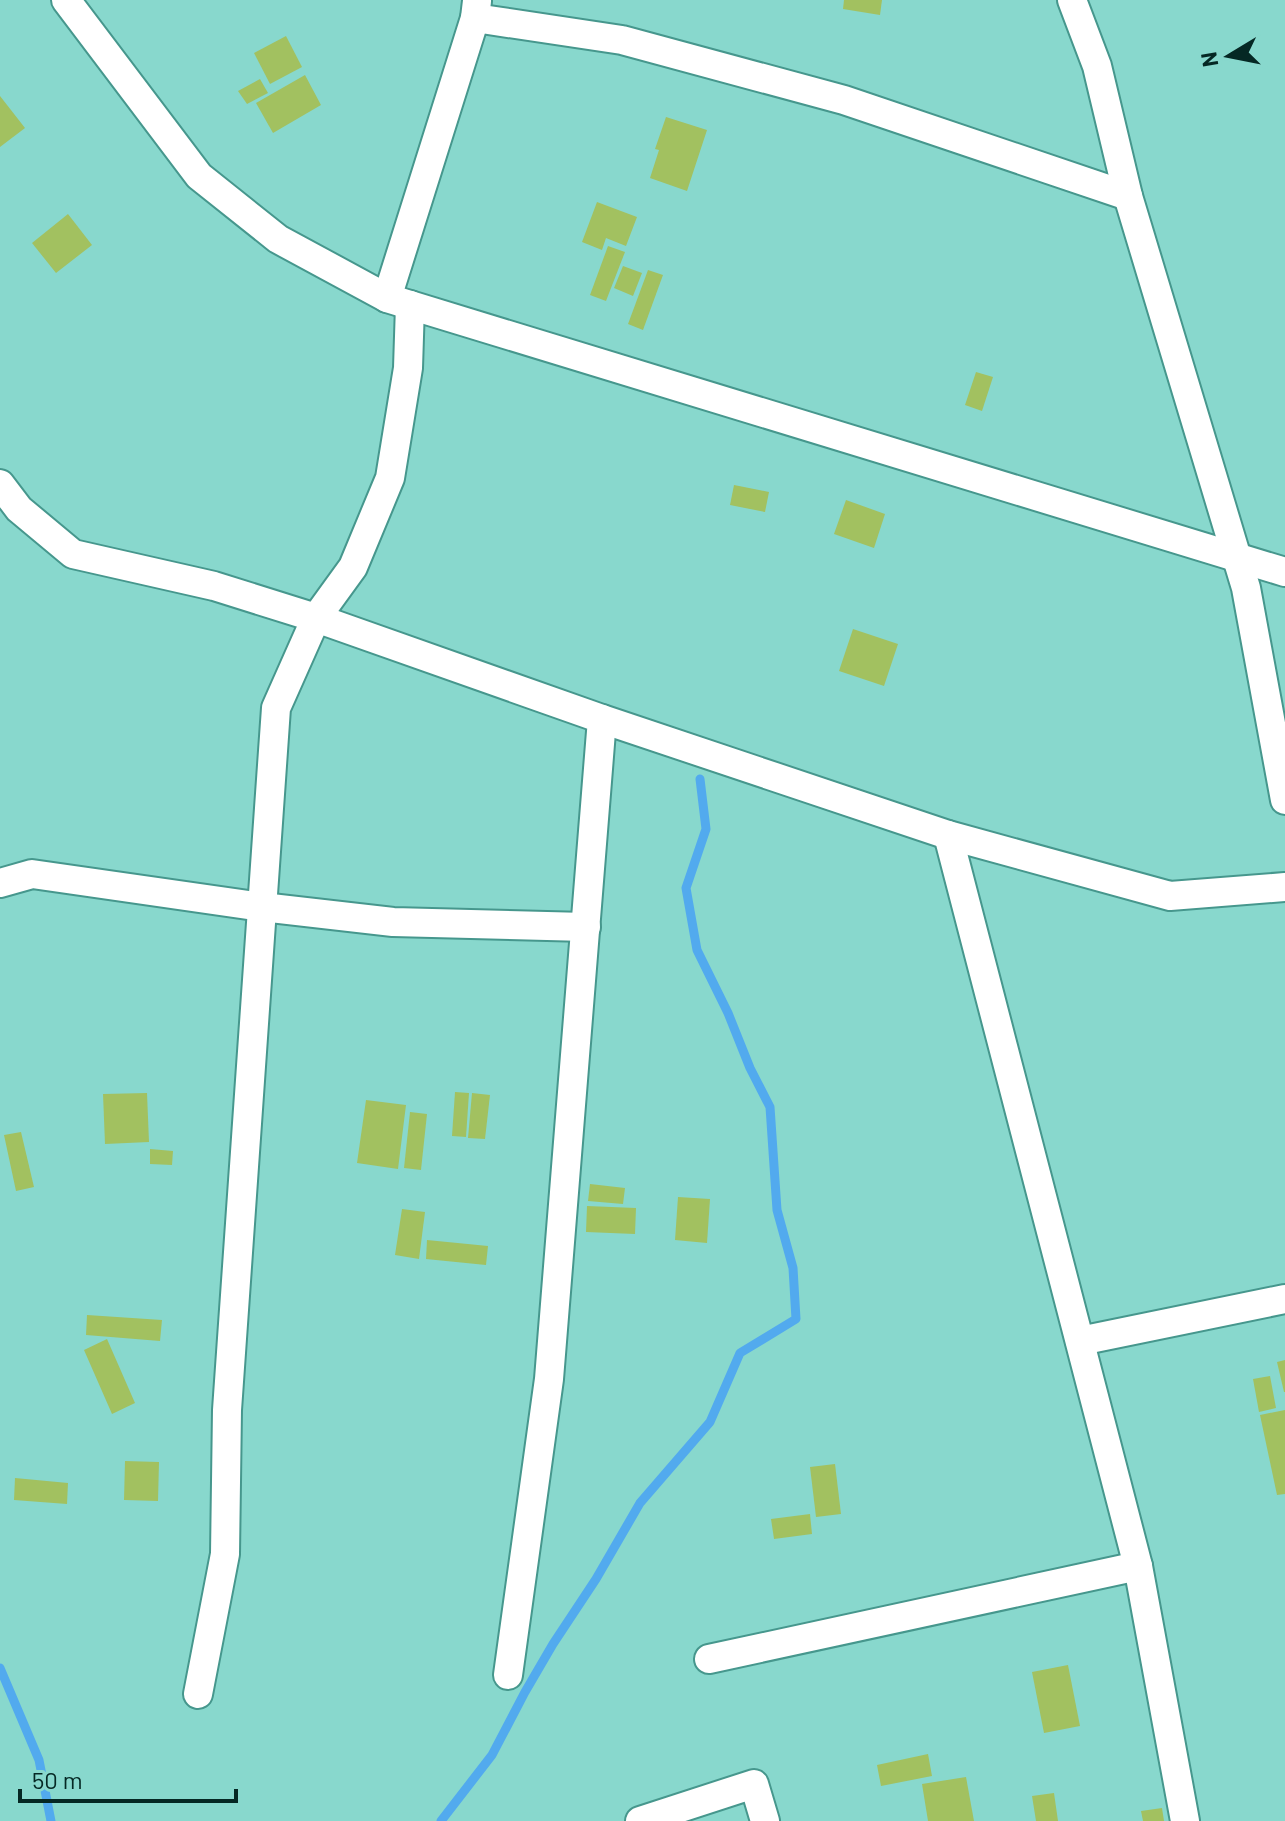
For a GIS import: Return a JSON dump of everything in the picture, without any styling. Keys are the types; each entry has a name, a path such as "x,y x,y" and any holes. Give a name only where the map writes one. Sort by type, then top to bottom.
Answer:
{"street":[{"path":"66,0 199,176 278,239 398,302 1285,572"},
{"path":"1072,0 1097,66 1128,196 1246,588 1285,800"},
{"path":"198,1694 225,1554 227,1410 276,708 316,618 353,567 390,478 408,368 398,302 476,9 622,40 829,96 1128,196"},
{"path":"0,484 19,509 73,554 214,586 316,618 602,719 948,835 1170,896 1285,887"},
{"path":"508,1675 549,1379 602,719"},
{"path":"948,835 1138,1566 1185,1821"},
{"path":"0,883 32,874 393,922 586,927"},
{"path":"1080,1341 1285,1299"},
{"path":"709,1659 1138,1566"},
{"path":"640,1821 754,1784 765,1821"}],"building":[{"path":"844,0 882,0 880,15 843,9"},
{"path":"286,36 302,67 270,84 254,53"},
{"path":"305,75 321,105 273,133 256,103"},
{"path":"260,79 268,93 247,104 238,91"},
{"path":"0,96 25,128 0,147"},
{"path":"666,117 707,130 687,191 650,178 659,150 655,149"},
{"path":"597,202 637,217 626,246 606,238 602,250 582,242"},
{"path":"68,214 92,245 56,273 32,243"},
{"path":"608,246 625,252 606,301 590,295"},
{"path":"623,266 642,273 633,296 614,288"},
{"path":"648,270 663,275 643,330 628,324"},
{"path":"976,372 993,377 982,411 965,405"},
{"path":"734,485 769,492 765,512 730,505"},
{"path":"846,500 885,514 874,548 834,534"},
{"path":"853,629 898,644 884,686 839,671"},
{"path":"455,1092 469,1093 466,1137 452,1136"},
{"path":"147,1093 149,1142 105,1144 103,1094"},
{"path":"472,1093 490,1095 485,1139 468,1138"},
{"path":"366,1100 406,1105 398,1169 357,1163"},
{"path":"410,1112 427,1114 421,1170 404,1168"},
{"path":"21,1132 34,1187 16,1191 4,1135"},
{"path":"150,1149 173,1151 172,1165 150,1164"},
{"path":"590,1184 625,1188 623,1204 588,1201"},
{"path":"678,1197 710,1199 707,1243 675,1240"},
{"path":"587,1206 636,1208 635,1234 586,1232"},
{"path":"402,1209 425,1212 419,1259 395,1255"},
{"path":"427,1240 488,1246 486,1265 426,1259"},
{"path":"87,1315 162,1320 160,1341 86,1335"},
{"path":"107,1339 135,1403 112,1414 84,1350"},
{"path":"1285,1360 1285,1392 1284,1392 1277,1362"},
{"path":"1270,1376 1276,1408 1259,1412 1253,1379"},
{"path":"1285,1410 1285,1494 1277,1495 1260,1415"},
{"path":"125,1461 159,1462 158,1501 124,1500"},
{"path":"835,1464 841,1514 816,1517 810,1467"},
{"path":"15,1478 68,1483 67,1504 14,1500"},
{"path":"810,1514 812,1534 774,1539 771,1519"},
{"path":"1068,1665 1080,1726 1044,1733 1032,1672"},
{"path":"928,1754 932,1776 881,1786 877,1765"},
{"path":"966,1777 974,1821 928,1821 922,1784"},
{"path":"1054,1793 1058,1821 1036,1821 1032,1796"},
{"path":"1162,1808 1164,1821 1143,1821 1141,1811"}],"waterway":[{"path":"441,1821 492,1755 553,1644 596,1579 640,1503 710,1422 740,1353 796,1319 793,1268 777,1210 770,1107 697,950 686,888 706,829 700,779"},
{"path":"0,1668 39,1760 51,1821"}]}
